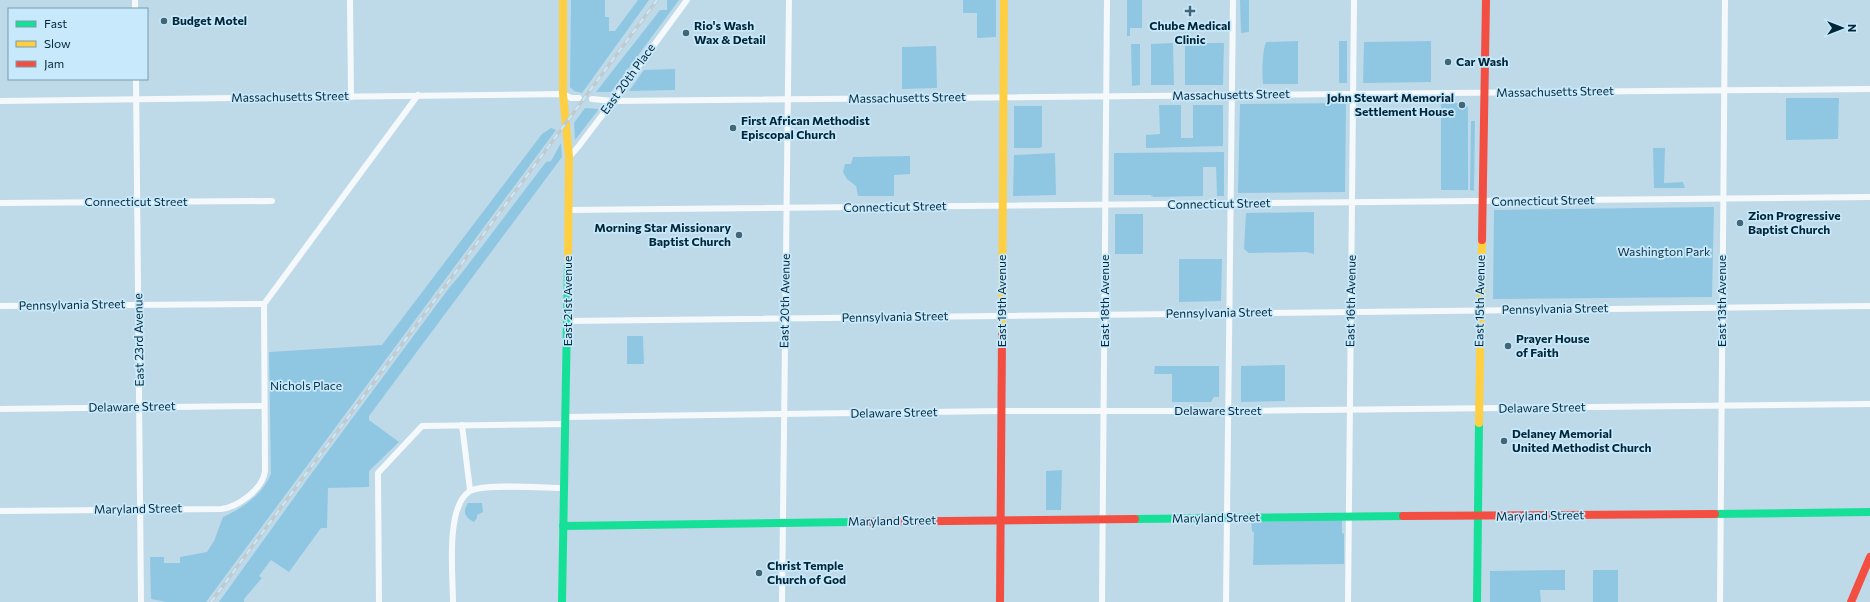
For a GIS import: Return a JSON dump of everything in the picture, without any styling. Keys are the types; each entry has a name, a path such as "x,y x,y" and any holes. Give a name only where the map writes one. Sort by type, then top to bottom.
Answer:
{"street":[{"path":"350,0 351,97"},
{"name":"East 21st Avenue","path":"562,602 568,321 569,156 563,94 563,0"},
{"name":"East 20th Place","path":"569,156 613,101 686,0"},
{"name":"East 20th Avenue","path":"782,602 789,0"},
{"name":"East 19th Avenue","path":"1000,602 1004,0"},
{"name":"East 18th Avenue","path":"1102,602 1107,0"},
{"path":"1226,602 1233,0"},
{"name":"East 16th Avenue","path":"1348,602 1354,0"},
{"name":"East 15th Avenue","path":"1477,602 1480,310 1486,0"},
{"name":"East 13th Avenue","path":"1720,602 1725,0"},
{"name":"East 23rd Avenue","path":"136,80 142,602"},
{"name":"Massachusetts Street","path":"592,99 613,101 1870,89"},
{"name":"Massachusetts Street","path":"0,100 563,94 571,98 580,98"},
{"path":"264,406 264,304 418,95"},
{"name":"Connecticut Street","path":"568,210 1870,197"},
{"name":"Connecticut Street","path":"0,203 272,201"},
{"name":"Pennsylvania Street","path":"0,306 264,304"},
{"name":"Pennsylvania Street","path":"568,321 1870,306"},
{"name":"Delaware Street","path":"379,602 378,473 422,426 566,420 784,414 1104,410 1350,410 1870,404"},
{"name":"Delaware Street","path":"0,409 264,406"},
{"name":"Maryland Street","path":"0,511 230,507 256,488 264,477 264,406"},
{"path":"462,425 470,490"},
{"path":"453,602 453,533 455,515 460,500 470,490 486,487 564,488"},
{"name":"Maryland Street","path":"563,526 1349,516 1478,517 1870,512"},
{"path":"1851,602 1870,557"}],"green space":[{"path":"571,0 605,0 605,17 609,17 609,31 615,31 638,0 649,0 582,93 574,91 570,87"},
{"path":"667,0 679,0 611,92 596,92 660,10 667,10"},
{"path":"963,0 996,0 996,37 977,38 977,13 963,13"},
{"path":"1127,0 1142,0 1142,28 1130,28 1130,36 1127,36"},
{"path":"1240,0 1249,0 1249,32 1241,33"},
{"path":"1298,41 1298,84 1263,84 1262,69 1266,42"},
{"path":"1339,41 1347,41 1347,83 1339,83"},
{"path":"1431,41 1431,82 1363,83 1364,42"},
{"path":"1173,43 1174,85 1151,85 1151,44"},
{"path":"1185,43 1224,43 1223,85 1185,85"},
{"path":"1131,44 1140,44 1140,85 1132,86"},
{"path":"936,46 937,88 902,89 902,47"},
{"path":"675,69 675,90 629,91 644,70"},
{"path":"1786,98 1839,98 1838,139 1786,140"},
{"path":"1346,103 1345,192 1238,193 1240,104"},
{"path":"1441,103 1464,103 1468,107 1468,190 1441,190"},
{"path":"1159,105 1181,105 1181,138 1193,138 1193,105 1223,105 1223,146 1146,148 1146,135 1160,134"},
{"path":"1014,106 1042,106 1042,147 1014,148"},
{"path":"585,108 599,109 575,140 574,123"},
{"path":"1471,121 1475,121 1474,191 1470,190"},
{"name":"Nichols Place","path":"551,128 556,130 206,602 166,602 151,599 150,557 164,557 164,563 180,563 180,557 207,552 214,541 223,517 251,500 263,488 271,474 269,352 382,345 542,134"},
{"path":"561,143 562,157 369,416 369,420 399,442 369,471 369,487 328,488 327,528 321,528 289,572 271,560 259,576 262,578 244,599 244,602 219,602 314,470 449,288 546,162 551,161"},
{"path":"1653,148 1665,148 1664,183 1683,182 1685,188 1654,188"},
{"path":"1224,152 1224,196 1217,196 1216,167 1203,167 1203,196 1154,197 1150,195 1114,195 1114,153"},
{"path":"1055,153 1056,195 1013,196 1014,155"},
{"path":"910,156 910,174 894,175 894,196 858,196 856,186 847,179 843,172 845,164 851,164 853,157"},
{"name":"Washington Park","path":"1714,207 1712,297 1493,299 1494,210"},
{"path":"1314,212 1314,254 1306,252 1249,253 1244,249 1246,213"},
{"path":"1115,214 1143,214 1143,254 1115,254"},
{"path":"1179,259 1222,259 1221,301 1179,302"},
{"path":"627,336 643,336 644,364 627,364"},
{"path":"1285,365 1285,401 1241,402 1241,366"},
{"path":"1155,366 1219,366 1219,397 1214,397 1211,402 1172,402 1172,374 1154,374"},
{"path":"1062,470 1061,510 1046,510 1046,471"},
{"path":"468,503 482,503 483,512 477,515 474,522 465,514 465,509"},
{"path":"1342,520 1342,533 1344,534 1344,564 1253,565 1254,533 1252,531 1251,522"},
{"path":"1565,570 1565,590 1540,590 1541,602 1490,602 1490,571"},
{"path":"1593,570 1618,570 1618,602 1593,602"}],"railway":[{"path":"211,602 657,0"}],"traffic: fast":[{"path":"562,602 568,263"},
{"path":"1477,602 1479,423"},
{"path":"1715,514 1870,512"},
{"path":"1135,519 1403,516"},
{"path":"563,526 853,522"}],"traffic: slow":[{"path":"563,0 563,94 569,157 568,263"},
{"path":"1002,335 1004,0"},
{"path":"1479,423 1482,240"}],"traffic: jam":[{"path":"1482,240 1486,0"},
{"path":"1000,602 1002,335"},
{"path":"1403,516 1715,514"},
{"path":"853,522 1135,519"},
{"path":"1851,602 1870,557"}],"place":[{"name":"Chube Medical Clinic","path":"1190,11"},
{"name":"Budget Motel","path":"164,21"},
{"name":"Rio's Wash Wax & Detail","path":"686,33"},
{"name":"Car Wash","path":"1448,62"},
{"name":"John Stewart Memorial Settlement House","path":"1462,105"},
{"name":"First African Methodist Episcopal Church","path":"733,128"},
{"name":"Zion Progressive Baptist Church","path":"1740,223"},
{"name":"Morning Star Missionary Baptist Church","path":"739,235"},
{"name":"Prayer House of Faith","path":"1508,346"},
{"name":"Delaney Memorial United Methodist Church","path":"1504,441"},
{"name":"Christ Temple Church of God","path":"759,573"}]}
